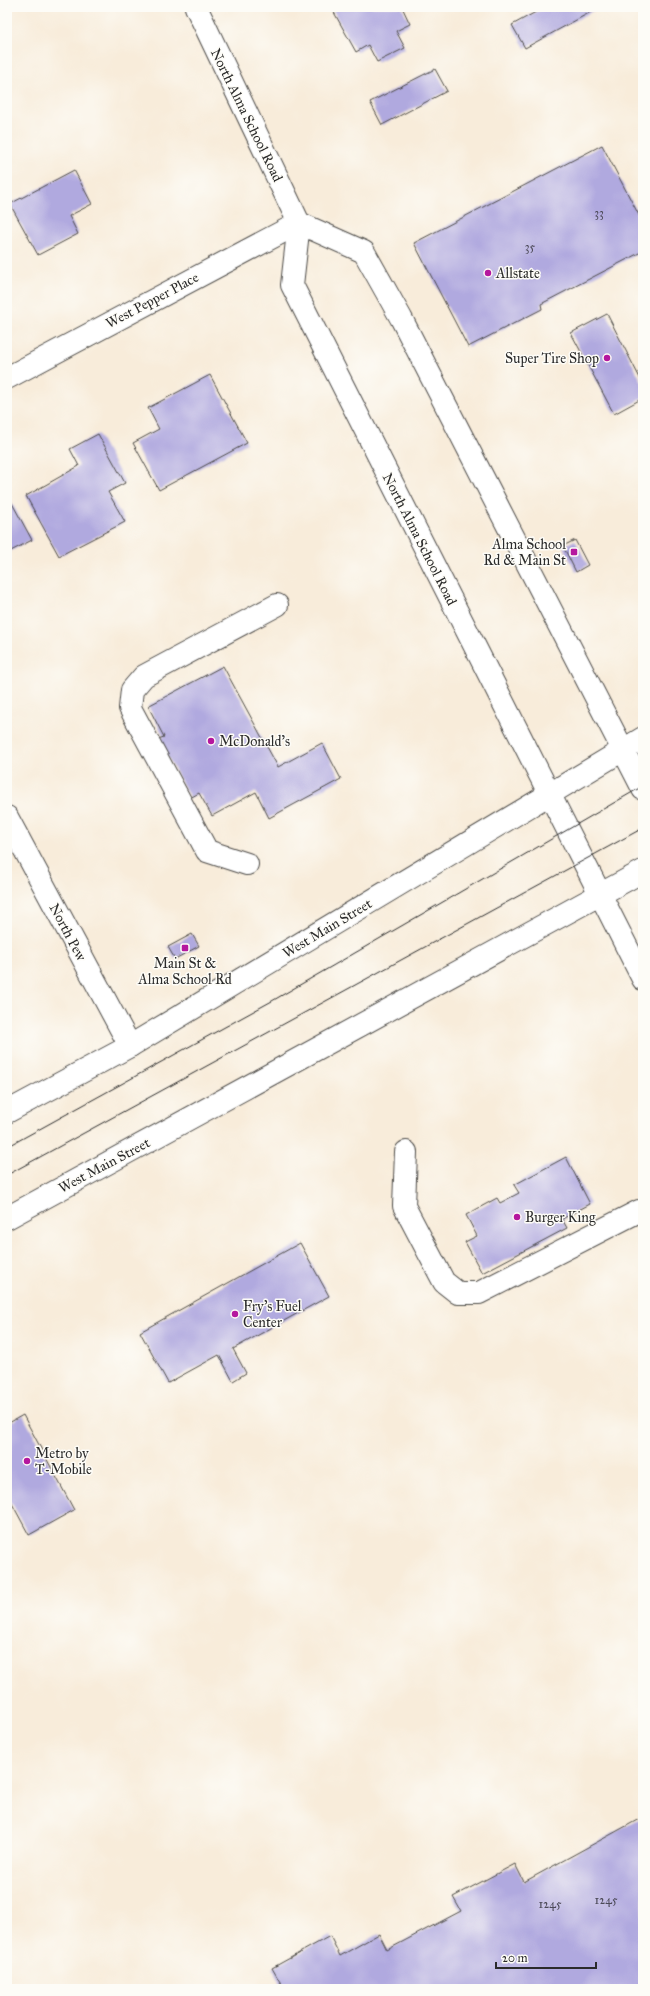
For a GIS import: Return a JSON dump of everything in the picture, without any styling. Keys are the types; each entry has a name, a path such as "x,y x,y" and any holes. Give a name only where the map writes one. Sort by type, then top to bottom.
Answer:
{"main road":[{"name":"North Alma School Road","path":"196,7 299,223 292,285 599,895 643,979"},
{"name":"West Pepper Place","path":"7,378 299,223"},
{"path":"299,223 364,252 401,318 643,789"},
{"path":"248,864 207,851 130,708 132,690 144,676 277,605"},
{"name":"West Main Street","path":"7,1112 130,1046 643,738"},
{"name":"North Pew","path":"7,817 130,1046"},
{"name":"West Main Street","path":"7,1218 643,871"},
{"path":"406,1152 404,1206 444,1282 458,1293 479,1294 639,1211"}],"building":[{"path":"331,7 402,7 410,24 396,31 405,48 377,62 368,45 356,52"},
{"path":"545,7 600,7 525,48 512,25"},
{"path":"435,69 447,91 382,125 370,102"},
{"path":"602,145 643,223 643,251 541,304 542,309 468,347 414,243"},
{"path":"74,170 92,204 69,216 78,234 38,255 10,204"},
{"name":"Super Tire Shop","path":"607,314 643,384 643,398 614,414 571,333"},
{"path":"210,375 247,443 159,490 133,443 159,429 148,408"},
{"path":"98,434 125,483 108,492 125,522 59,556 26,496 79,466 70,449"},
{"path":"7,494 32,540 7,553"},
{"path":"575,540 588,565 576,572 563,546"},
{"name":"McDonald's","path":"223,666 278,767 322,743 341,779 269,818 256,792 212,816 199,793 190,798 158,739 164,737 148,706"},
{"path":"192,934 199,946 175,959 168,947"},
{"name":"Burger King","path":"566,1157 590,1204 562,1219 567,1228 482,1273 465,1242 477,1236 466,1215 497,1198 500,1203 519,1193 514,1185"},
{"name":"Fry's Fuel Center","path":"300,1243 329,1296 233,1349 246,1373 233,1381 219,1355 168,1383 140,1332"},
{"name":"Metro by T-Mobile","path":"23,1415 74,1510 29,1535 9,1498 7,1500 7,1424"},
{"path":"641,1818 643,1821 643,1989 284,1989 272,1968 330,1936 340,1956 379,1934 387,1950 461,1911 453,1897 515,1864 524,1882"}],"tram line":[{"path":"7,1147 272,1001 643,786"},
{"path":"7,1175 643,828"}],"place":[{"name":"Allstate","path":"488,273"},
{"name":"Super Tire Shop","path":"607,358"},
{"name":"Alma School Rd & Main St","path":"574,552"},
{"name":"McDonald's","path":"211,741"},
{"name":"Main St & Alma School Rd","path":"185,948"},
{"name":"Burger King","path":"517,1217"},
{"name":"Fry's Fuel Center","path":"235,1314"},
{"name":"Metro by T-Mobile","path":"27,1461"}]}
